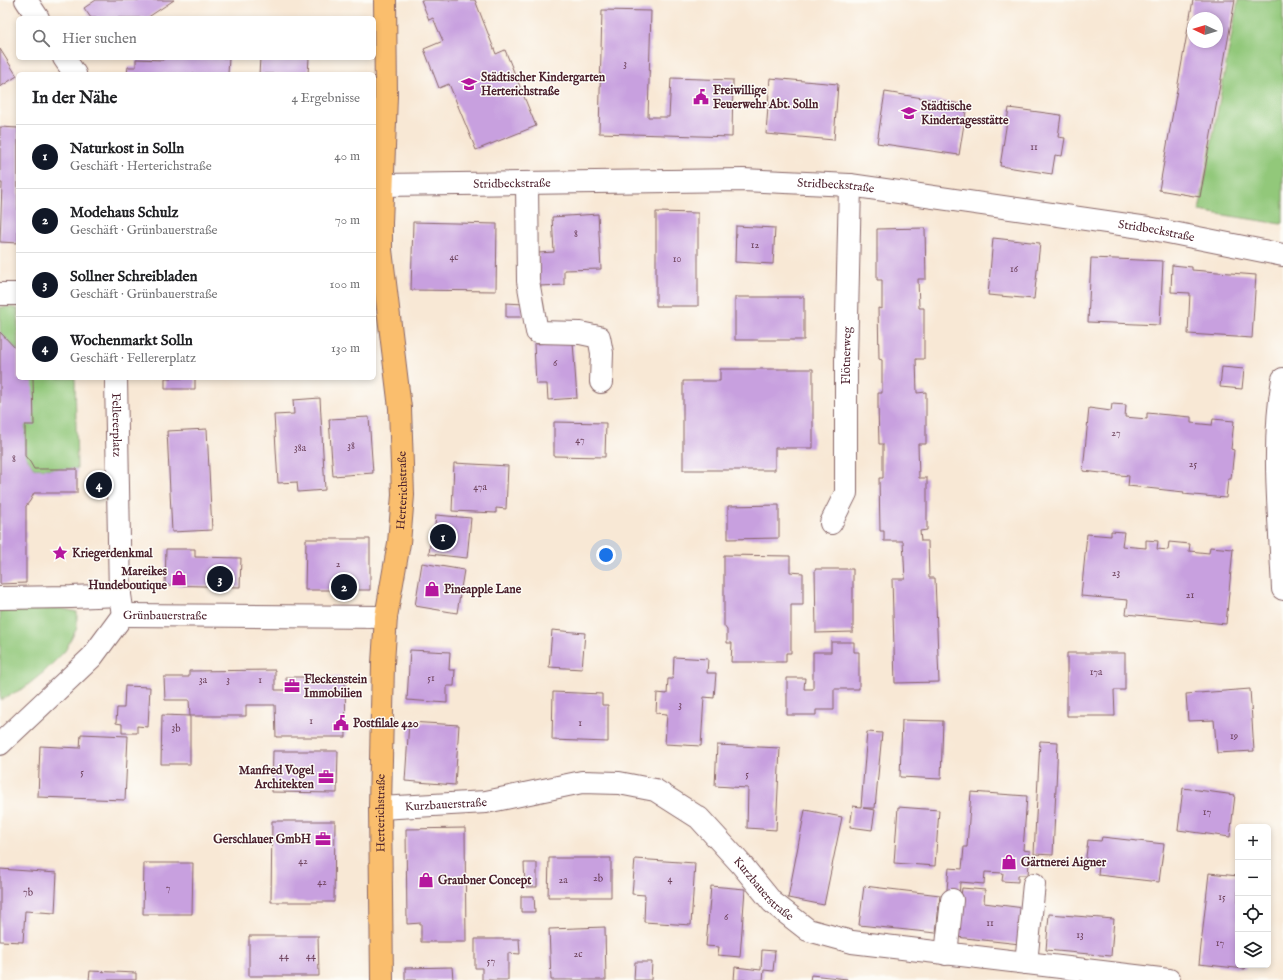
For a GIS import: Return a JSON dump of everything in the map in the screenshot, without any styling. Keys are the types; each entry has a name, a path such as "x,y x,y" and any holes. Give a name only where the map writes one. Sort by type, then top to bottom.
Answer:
{"main road":[{"name":"Herterichstraße","path":"382,980 380,808 383,663 386,617 398,543 403,495 400,408 381,250 382,185 379,162 386,96 385,0"}],"street":[{"path":"26,0 37,16"},
{"path":"65,60 74,72"},
{"name":"Stridbeckstraße","path":"382,185 743,180 850,185 1148,228 1283,255"},
{"path":"527,183 528,281 537,332 580,333 599,337 602,353 601,382"},
{"name":"Flötnerweg","path":"831,523 846,493 846,361 850,185"},
{"path":"0,294 16,294"},
{"path":"1283,379 1280,396 1277,443 1279,523 1283,589"},
{"name":"Fellererplatz","path":"116,380 122,605"},
{"name":"Grünbauerstraße","path":"0,598 71,598 122,605 386,617"},
{"name":"Grünbauerstraße","path":"0,744 92,657 122,605"},
{"name":"Kurzbauerstraße","path":"380,808 486,802 582,782 619,782 655,790 699,818 741,864 772,902 808,930 852,942 1169,980"},
{"path":"1026,963 1034,884"},
{"path":"946,954 952,900"}],"green space":[{"path":"1238,0 1283,0 1283,223 1281,224 1199,211"},
{"path":"0,307 16,308 16,349 0,332"},
{"path":"33,380 75,380 77,469 34,469 25,456 25,425"},
{"path":"60,608 77,612 77,628 65,651 45,671 24,688 0,700 0,611"}],"building":[{"path":"96,0 174,0 150,16 90,16 84,8"},
{"path":"421,0 475,0 496,54 505,50 536,126 476,150 449,84 439,88 424,49 443,41 433,18 429,20"},
{"path":"1193,0 1235,0 1200,197 1159,190 1187,34 1187,48 1223,48 1223,12 1191,12"},
{"path":"602,10 651,11 648,117 669,117 671,78 733,80 732,137 599,133"},
{"path":"0,49 16,77 0,87"},
{"path":"136,60 229,60 228,72 127,72 128,67 136,67"},
{"path":"260,60 309,60 308,72 259,72"},
{"path":"770,78 838,84 834,140 766,134"},
{"path":"885,92 967,105 959,155 877,143"},
{"path":"1009,108 1061,115 1058,137 1065,138 1062,156 1055,155 1052,174 1000,166"},
{"path":"0,127 16,128 16,243 0,242 2,183 0,183"},
{"path":"656,212 698,213 698,306 656,306"},
{"path":"598,214 601,269 564,270 564,285 539,286 538,253 554,252 552,217"},
{"path":"413,222 497,224 496,291 411,290"},
{"path":"736,226 775,228 773,264 735,262"},
{"path":"925,228 926,279 918,279 919,308 924,308 924,359 916,359 917,393 926,392 926,444 918,444 919,478 927,478 927,530 920,531 921,541 928,541 929,578 935,578 939,682 895,683 892,579 905,579 903,541 884,541 884,531 880,531 879,478 883,478 883,444 879,444 878,393 882,393 882,360 879,359 878,308 882,309 882,280 877,280 877,229"},
{"path":"993,238 1040,243 1034,299 988,295"},
{"path":"1091,258 1163,261 1160,325 1088,322"},
{"path":"1172,265 1192,267 1192,270 1256,275 1252,338 1188,334 1190,293 1171,292"},
{"path":"735,297 804,297 804,340 735,340"},
{"path":"506,303 524,304 523,317 506,317"},
{"path":"0,332 16,349 16,380 33,380 34,425 25,425 25,456 34,469 77,469 77,493 34,493 26,506 26,583 0,584"},
{"path":"573,342 577,398 548,400 547,384 536,384 534,344"},
{"path":"1222,367 1244,369 1242,389 1220,387"},
{"path":"720,369 813,369 813,448 775,448 775,470 683,470 683,381 720,381"},
{"path":"165,380 195,380 195,389 165,389"},
{"path":"320,398 325,490 298,492 297,482 278,483 274,415 294,414 293,400"},
{"path":"1112,404 1126,405 1125,417 1147,419 1147,413 1191,417 1191,423 1212,425 1213,419 1234,421 1231,449 1234,450 1231,479 1228,479 1226,498 1183,494 1184,492 1128,486 1129,476 1083,471 1089,408 1111,411"},
{"path":"369,417 373,473 333,476 329,419"},
{"path":"554,422 606,423 605,457 554,456"},
{"path":"207,429 212,530 172,532 167,431"},
{"path":"454,463 508,466 506,509 496,508 496,513 452,511"},
{"path":"779,505 779,538 728,539 728,506"},
{"path":"436,515 471,518 467,558 429,554 431,535 434,535"},
{"path":"1111,531 1124,532 1122,546 1146,548 1146,540 1158,541 1157,549 1168,550 1169,542 1190,544 1189,551 1209,553 1210,547 1233,549 1226,624 1126,614 1128,600 1081,596 1087,534 1111,536"},
{"path":"306,539 370,539 370,590 305,590"},
{"path":"166,549 195,549 195,557 241,558 240,587 165,585"},
{"path":"724,555 790,556 790,572 803,573 803,605 791,605 791,653 786,653 786,662 731,662 732,643 727,643 727,630 724,626"},
{"path":"422,563 464,570 457,613 415,606"},
{"path":"815,569 853,569 853,632 816,633"},
{"path":"552,630 585,633 582,669 549,667"},
{"path":"831,642 854,642 854,652 859,652 859,689 834,689 834,710 816,710 816,715 787,715 787,678 805,678 804,689 813,689 813,652 831,652"},
{"path":"410,650 450,652 449,670 455,670 454,686 447,686 447,703 407,700"},
{"path":"1067,653 1125,653 1125,690 1114,690 1115,716 1067,716"},
{"path":"674,657 708,659 707,673 716,673 714,698 704,697 701,746 665,744 667,714 656,713 657,693 667,694 668,679 673,679"},
{"path":"275,670 275,690 287,690 286,677 345,677 346,737 276,737 275,705 246,705 246,716 190,716 189,700 165,700 164,677 189,677 189,671"},
{"path":"125,686 150,687 148,727 137,726 137,733 122,733 122,724 116,723 117,708 124,708"},
{"path":"1250,689 1254,751 1217,753 1214,720 1188,721 1186,694"},
{"path":"553,692 602,694 602,705 608,705 608,742 552,740"},
{"path":"162,715 190,716 190,764 161,764"},
{"path":"902,720 943,721 941,779 900,777"},
{"path":"409,722 459,725 455,785 405,781"},
{"path":"867,732 882,733 875,808 863,808 875,810 872,830 850,827 853,806 861,807"},
{"path":"81,734 128,736 125,800 38,797 40,746 80,748"},
{"path":"1040,741 1058,742 1053,855 1034,854"},
{"path":"717,745 780,748 776,830 747,828 748,788 715,786"},
{"path":"273,751 338,751 337,793 272,792"},
{"path":"1183,788 1235,795 1230,837 1178,830"},
{"path":"971,792 1027,796 1023,850 1030,851 1028,875 1018,875 1018,882 1002,881 1003,873 985,872 984,884 960,882 959,901 946,900 949,868 962,869 964,847 967,847"},
{"path":"898,807 939,810 935,866 894,863"},
{"path":"805,810 842,817 824,905 788,898"},
{"path":"272,821 335,821 334,902 271,902"},
{"path":"465,828 466,942 421,942 421,923 407,924 406,829"},
{"path":"1102,837 1164,844 1159,882 1098,875 1099,866 1085,865 1088,840 1101,841"},
{"path":"549,858 611,858 611,897 548,897"},
{"path":"635,859 695,863 691,925 644,922 645,895 632,894"},
{"path":"144,863 193,863 192,914 143,914"},
{"path":"524,863 537,863 537,887 525,887"},
{"path":"0,869 57,873 55,913 25,911 23,942 0,941"},
{"path":"1209,873 1235,876 1235,968 1199,964"},
{"path":"711,886 745,889 740,957 718,955 719,947 706,946"},
{"path":"864,886 940,895 936,933 859,925"},
{"path":"962,888 985,890 984,903 1024,908 1020,944 956,937"},
{"path":"521,896 534,896 535,912 521,912"},
{"path":"1049,914 1114,919 1111,956 1046,950"},
{"path":"605,927 606,980 551,980 549,929"},
{"path":"249,936 318,936 319,976 249,976"},
{"path":"475,939 519,939 520,954 508,953 508,980 482,980 482,968 475,968"},
{"path":"762,950 775,951 773,971 764,970 763,980 734,980 735,967 761,970"},
{"path":"635,962 652,962 651,980 634,980"},
{"path":"452,967 453,980 405,980 405,968"},
{"path":"90,971 136,973 136,980 89,980"},
{"path":"811,975 847,979 847,980 810,980"}],"place":[{"name":"Städtischer Kindergarten Herterichstraße","path":"469,84"},
{"name":"Freiwillige Feuerwehr Abt. Solln","path":"701,97"},
{"name":"Städtische Kindertagesstätte","path":"909,113"},
{"name":"Wochenmarkt Solln","path":"99,485"},
{"name":"Naturkost in Solln","path":"443,537"},
{"name":"Kriegerdenkmal","path":"60,553"},
{"name":"Mareikes Hundeboutique","path":"179,578"},
{"name":"Sollner Schreibladen","path":"220,579"},
{"name":"Modehaus Schulz","path":"344,587"},
{"name":"Pineapple Lane","path":"432,589"},
{"name":"Fleckenstein Immobilien","path":"292,686"},
{"name":"Postfilale 420","path":"341,723"},
{"name":"Manfred Vogel Architekten","path":"326,777"},
{"name":"Gerschlauer GmbH","path":"323,839"},
{"name":"Gärtnerei Aigner","path":"1009,862"},
{"name":"Graubner Concept","path":"426,880"}]}
